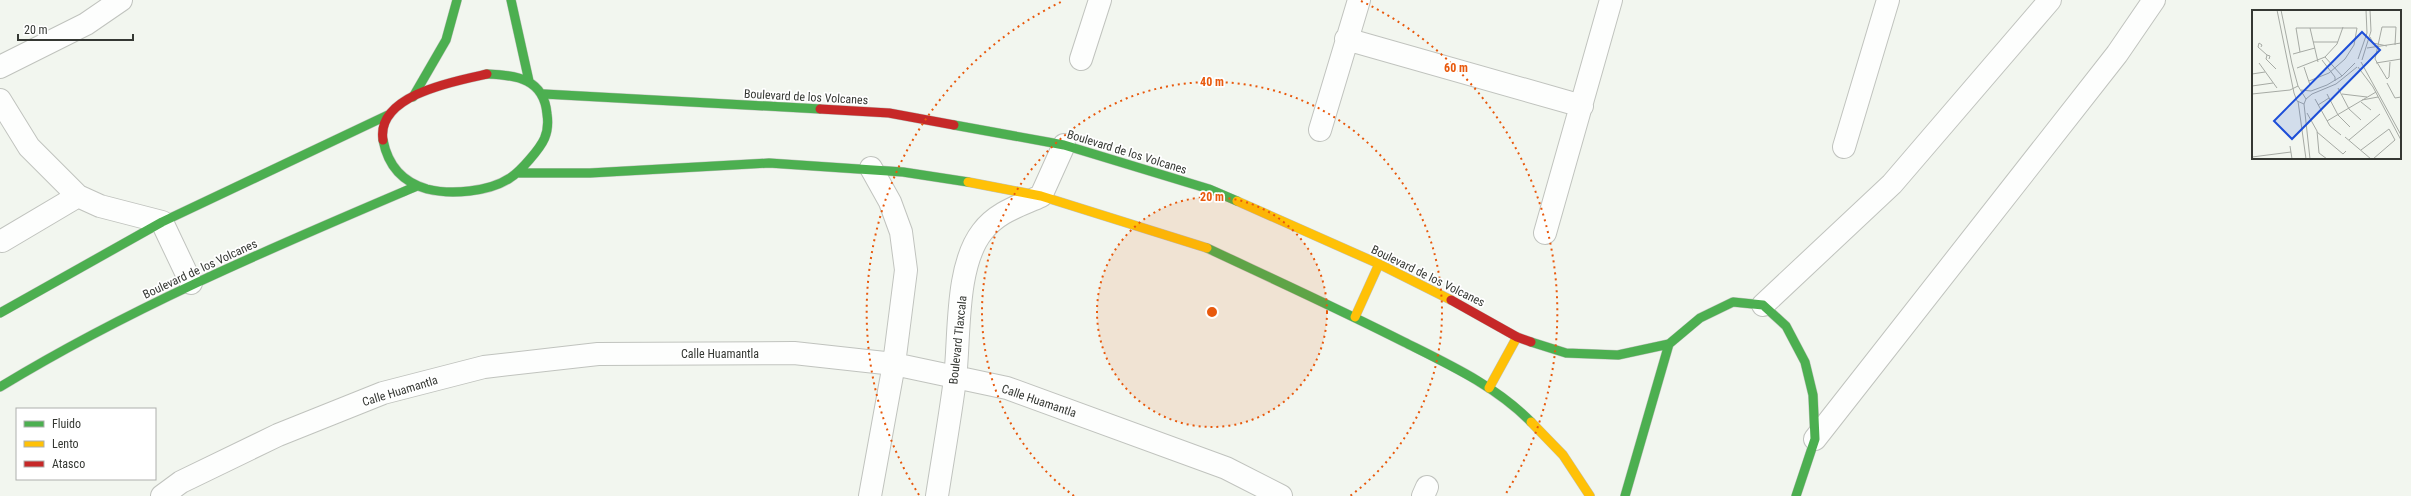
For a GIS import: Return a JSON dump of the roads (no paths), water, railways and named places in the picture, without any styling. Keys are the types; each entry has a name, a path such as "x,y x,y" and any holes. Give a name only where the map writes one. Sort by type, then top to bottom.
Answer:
{"street":[{"path":"0,67 86,24 121,0"},
{"path":"413,97 442,50 453,23 457,0"},
{"path":"511,0 529,81"},
{"path":"1081,59 1100,0"},
{"path":"1320,130 1358,0"},
{"path":"1545,232 1582,106 1610,0"},
{"path":"1844,147 1888,0"},
{"path":"1763,305 1892,184 2050,0"},
{"path":"1796,496 1815,439 2116,54 2154,0"},
{"path":"1346,39 1582,106"},
{"path":"0,313 162,222 388,115 413,97 456,81 487,74 499,74 529,81 544,94 548,110 548,136 517,174 502,183 479,189 440,191 417,186 397,173 385,154 382,127 388,115"},
{"name":"Boulevard de los Volcanes","path":"544,94 889,113 1064,144 1209,189 1379,264 1480,315 1517,337 1566,352 1596,354 1618,355 1669,344"},
{"path":"0,100 29,148 78,196 100,206 162,222"},
{"path":"1041,196 1064,144"},
{"path":"517,174 590,173 769,163 871,168 984,184 1041,196 1202,246 1355,317 1444,362 1489,388 1528,419 1563,455 1590,496"},
{"path":"870,496 894,364 906,270 901,232 890,202 871,168"},
{"name":"Boulevard de los Volcanes","path":"0,387 38,363 191,283 417,186"},
{"path":"1,240 78,196"},
{"name":"Boulevard Tlaxcala","path":"937,496 955,378 959,312 970,250 982,232 998,215 1041,196"},
{"path":"162,222 191,283"},
{"path":"1355,317 1379,264"},
{"path":"1624,496 1669,344 1700,318 1733,302 1763,305 1786,326 1805,362 1813,395 1815,439"},
{"path":"1489,388 1517,337"},
{"name":"Calle Huamantla","path":"162,496 181,482 278,434 383,393 484,367 606,354 794,353 894,364 1007,388 1226,468 1281,496"}]}
